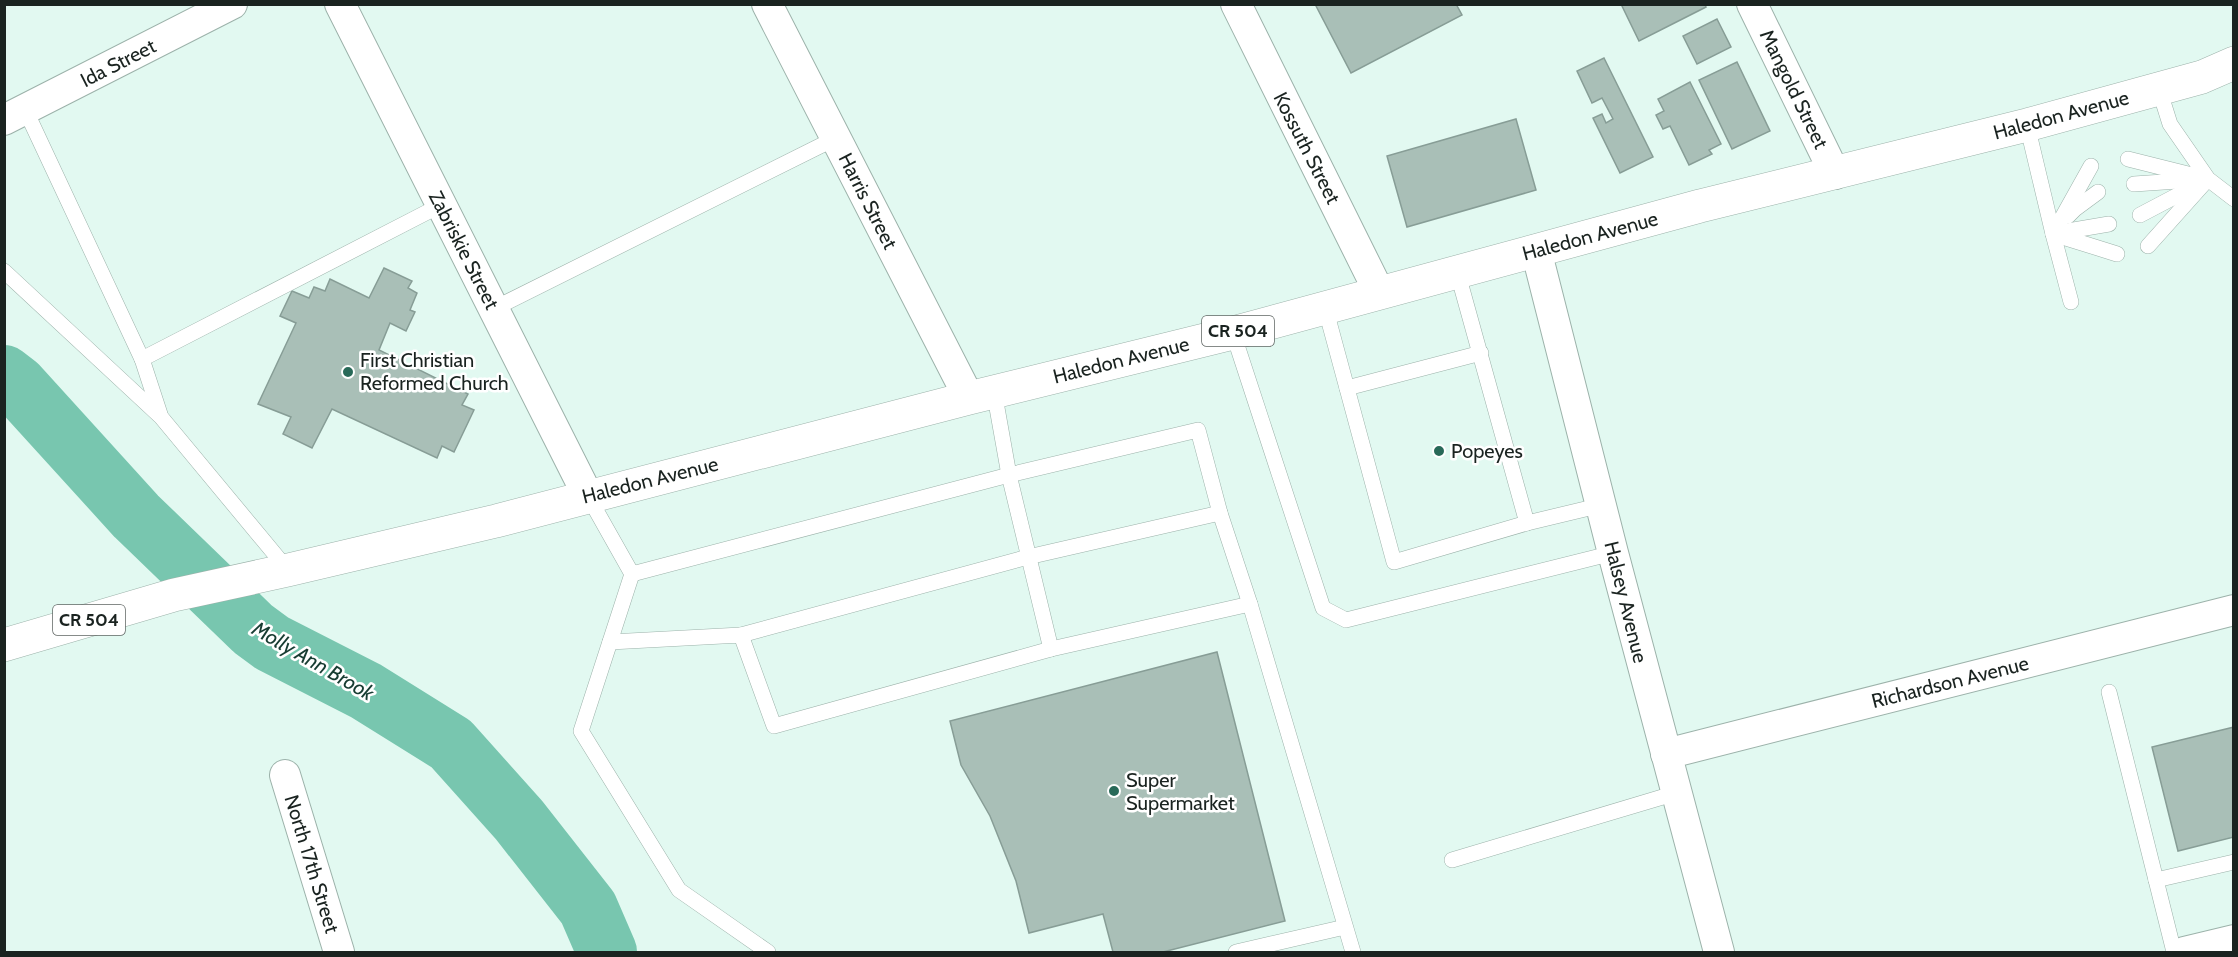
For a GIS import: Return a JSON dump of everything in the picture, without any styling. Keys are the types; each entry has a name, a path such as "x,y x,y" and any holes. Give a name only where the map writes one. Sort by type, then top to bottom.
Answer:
{"main road":[{"name":"Haledon Avenue","path":"4,645 174,595 485,523 981,394 1233,333 1700,206 2027,125 2202,77 2234,63"}],"street":[{"name":"Ida Street","path":"15,114 232,4"},
{"name":"Zabriskie Street","path":"340,4 588,496"},
{"name":"Harris Street","path":"767,4 836,138 981,394"},
{"name":"Kossuth Street","path":"1236,4 1379,292"},
{"name":"Mangold Street","path":"1752,4 1835,174"},
{"name":"Halsey Avenue","path":"1536,250 1613,553 1719,952"},
{"name":"Richardson Avenue","path":"1666,754 2234,610"},
{"name":"North 17th Street","path":"285,775 339,952"},
{"path":"2184,952 2234,940"}],"lane":[{"path":"2159,89 2170,124 2208,179 2234,199"},
{"path":"15,114 142,359 161,417"},
{"path":"2027,125 2072,302"},
{"path":"493,309 836,138"},
{"path":"2128,159 2208,179"},
{"path":"2053,234 2091,166"},
{"path":"2134,184 2208,179"},
{"path":"2140,215 2208,179"},
{"path":"2148,246 2208,179"},
{"path":"2053,234 2075,209 2098,192"},
{"path":"142,359 441,205"},
{"path":"2053,234 2109,224"},
{"path":"2053,234 2117,254"},
{"path":"4,271 161,417 288,570"},
{"path":"1457,271 1527,524"},
{"path":"1325,307 1394,562 1602,505"},
{"path":"1233,333 1323,608 1346,620 1613,553"},
{"path":"1347,388 1481,352"},
{"path":"981,394 1009,475 1051,650"},
{"path":"632,574 1009,475 1198,430 1220,513 1250,604 1353,952"},
{"path":"588,496 632,574 581,731 680,890 768,952"},
{"path":"610,642 741,635 1028,557 1220,513"},
{"path":"741,635 774,726 1051,650 1250,604"},
{"path":"2109,692 2174,952"},
{"path":"1452,860 1676,793"},
{"path":"2156,880 2234,862"},
{"path":"1236,952 1345,927"}],"building":[{"path":"1315,4 1456,4 1462,15 1351,73"},
{"path":"1621,4 1705,4 1706,7 1639,41"},
{"path":"1717,19 1731,47 1697,64 1683,36"},
{"path":"1604,58 1653,157 1620,173 1593,118 1602,114 1606,123 1613,119 1602,98 1592,103 1577,71"},
{"path":"1737,62 1770,131 1732,149 1699,80"},
{"path":"1690,82 1721,144 1709,150 1712,154 1689,165 1670,126 1663,129 1656,115 1664,111 1658,99"},
{"path":"1516,119 1536,190 1407,227 1387,156"},
{"name":"First Christian Reformed Church","path":"384,268 412,281 408,288 417,293 410,310 415,312 406,331 390,323 379,350 468,394 462,405 474,410 454,452 442,446 437,458 332,409 312,448 283,434 291,417 258,404 296,323 280,316 292,291 309,298 314,287 325,291 330,279 369,298"},
{"name":"Super Supermarket","path":"1217,652 1285,921 1163,952 1113,952 1103,914 1029,933 1016,881 990,816 961,765 950,721"},
{"path":"2234,727 2234,837 2178,851 2152,747"}],"waterway":[{"name":"Molly Ann Brook","path":"4,375 17,385 136,516 253,629 272,643 366,691 451,744 519,820 588,908 607,952"}],"place":[{"name":"First Christian Reformed Church","path":"348,372"},
{"name":"Popeyes","path":"1439,451"},
{"name":"Super Supermarket","path":"1114,791"}]}
